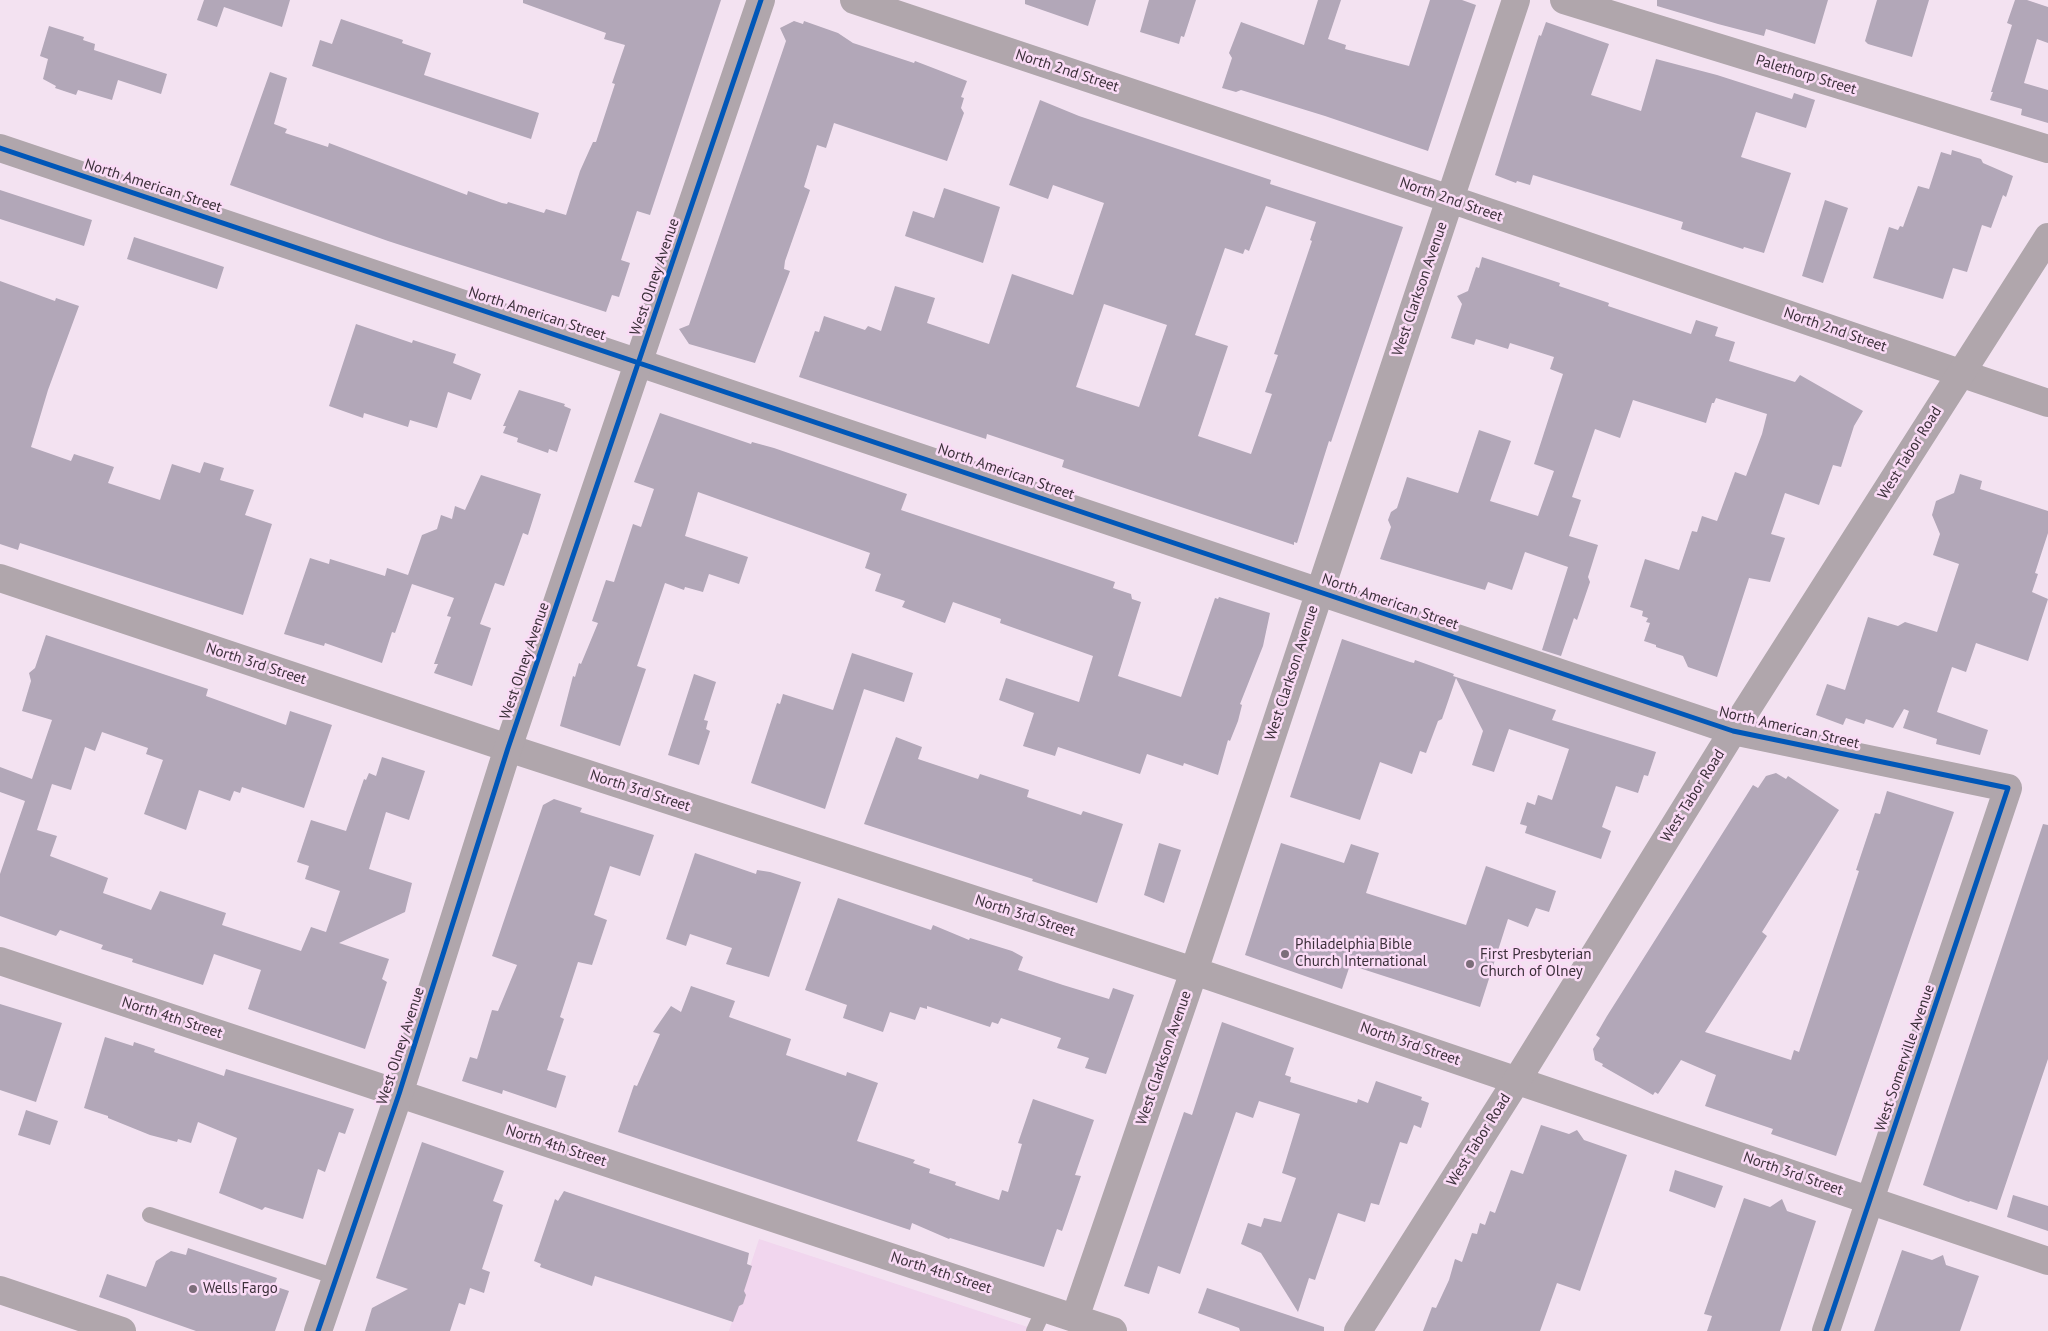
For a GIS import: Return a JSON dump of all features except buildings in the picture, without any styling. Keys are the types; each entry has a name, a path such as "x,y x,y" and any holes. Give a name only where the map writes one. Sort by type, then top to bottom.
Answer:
{"street":[{"name":"West Olney Avenue","path":"318,1331 399,1094 508,748 761,0"},
{"name":"North 2nd Street","path":"854,0 1450,199 2048,403"},
{"name":"West Clarkson Avenue","path":"1075,1318 1194,971 1516,0"},
{"name":"Palethorp Street","path":"1564,0 2048,150"},
{"name":"North American Street","path":"0,148 1733,731 2008,788 2007,793"},
{"name":"West Tabor Road","path":"1358,1331 1517,1080 1733,731 2048,237"},
{"name":"North 3rd Street","path":"0,578 508,748 1194,971 2048,1261"},
{"name":"West Somerville Avenue","path":"1826,1331 2007,793"},
{"name":"North 4th Street","path":"0,960 399,1094 1040,1319 1075,1318 1113,1331"},
{"path":"0,1290 122,1331"}],"lane":[{"path":"150,1215 336,1276"}],"shaded area":[{"path":"759,1239 1040,1331 729,1331"}],"cycle path":[{"path":"318,1331 399,1094 508,748 761,0"},
{"path":"0,148 1733,731 2008,788 1826,1331"}],"place":[{"name":"Philadelphia Bible Church International","path":"1285,954"},
{"name":"First Presbyterian Church of Olney","path":"1470,964"},
{"name":"Wells Fargo","path":"193,1289"}]}
